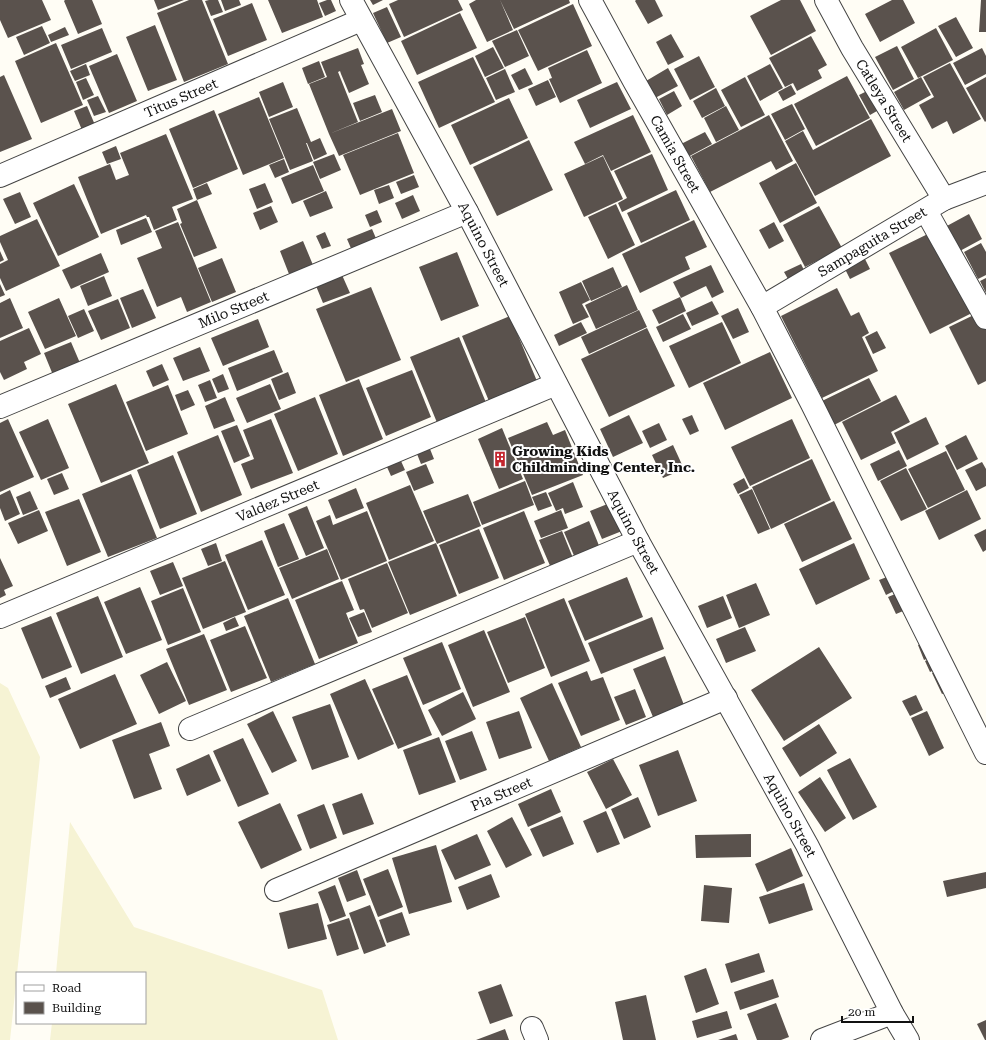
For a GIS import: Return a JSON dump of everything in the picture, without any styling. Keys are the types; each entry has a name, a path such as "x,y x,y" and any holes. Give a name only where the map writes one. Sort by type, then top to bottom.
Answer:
{"street":[{"name":"Aquino Street","path":"351,0 467,212 638,541 807,845 892,1013 908,1040"},
{"name":"Camia Street","path":"590,0 634,81 762,307 986,753"},
{"name":"Catleya Street","path":"826,0 852,48 944,200"},
{"name":"Titus Street","path":"0,176 361,20"},
{"name":"Sampaguita Street","path":"762,307 944,200 986,184"},
{"path":"926,210 986,318"},
{"name":"Milo Street","path":"0,407 467,212"},
{"name":"Valdez Street","path":"0,617 556,384"},
{"path":"190,729 638,541"},
{"name":"Pia Street","path":"276,890 726,698"},
{"path":"822,1040 892,1013"}],"shaded area":[{"path":"0,683 8,688 40,757 17,972 16,972 10,1040 0,1040"},
{"path":"70,822 134,927 322,990 338,1040 50,1040 52,1024 146,1024 146,972 56,972"}],"building":[{"path":"0,0 42,0 51,20 8,38 0,20"},
{"path":"92,0 102,24 78,34 64,1"},
{"path":"154,0 184,0 158,10"},
{"path":"189,0 202,0 228,64 184,82 157,13"},
{"path":"218,0 223,12 211,16 205,1"},
{"path":"221,0 239,0 241,5 225,11"},
{"path":"268,0 317,0 323,17 282,33"},
{"path":"331,0 336,11 325,16 319,3"},
{"path":"370,0 383,0 373,5"},
{"path":"398,0 458,0 463,10 404,37 389,4"},
{"path":"476,0 500,0 513,30 487,42 469,4"},
{"path":"500,0 569,0 570,3 514,29"},
{"path":"655,0 663,16 648,24 635,1"},
{"path":"781,0 800,0 816,31 771,55 750,16"},
{"path":"892,0 903,0 915,23 880,42 865,14"},
{"path":"981,0 986,0 986,32 979,32"},
{"path":"252,3 267,40 228,56 213,19"},
{"path":"573,4 592,46 538,71 518,30"},
{"path":"387,7 401,37 387,43 373,13"},
{"path":"460,13 477,48 417,75 401,41"},
{"path":"956,17 973,48 956,57 938,26"},
{"path":"155,25 177,80 148,91 126,37"},
{"path":"42,26 50,43 24,55 16,37"},
{"path":"65,27 69,35 51,42 48,35"},
{"path":"102,28 112,52 71,69 61,45"},
{"path":"936,28 953,60 918,78 901,47"},
{"path":"517,30 529,56 505,67 492,41"},
{"path":"671,34 684,57 668,65 656,42"},
{"path":"811,36 827,65 818,70 822,78 797,91 793,83 785,87 769,58"},
{"path":"56,43 83,105 41,123 15,61"},
{"path":"897,46 914,79 893,90 875,57"},
{"path":"493,47 504,68 485,77 475,56"},
{"path":"358,48 364,64 361,65 369,84 349,93 340,71 338,72 358,122 329,134 309,84 327,77 321,62"},
{"path":"982,48 986,56 986,74 965,85 953,63"},
{"path":"587,50 602,83 560,103 549,79 552,78 548,68"},
{"path":"117,54 137,101 109,113 89,66"},
{"path":"699,56 715,87 690,100 674,69"},
{"path":"473,57 495,102 439,128 418,82"},
{"path":"319,61 325,77 308,84 302,68"},
{"path":"950,63 981,119 953,134 947,121 932,129 919,105 934,97 923,77"},
{"path":"86,64 90,75 75,81 70,71"},
{"path":"770,64 783,88 760,101 747,76"},
{"path":"525,68 533,84 519,90 511,75"},
{"path":"668,68 678,86 655,98 646,81"},
{"path":"505,69 515,92 496,100 486,78"},
{"path":"4,75 32,139 0,152 0,77"},
{"path":"847,76 870,118 816,146 794,104"},
{"path":"745,77 765,115 741,127 721,90"},
{"path":"921,77 931,95 904,110 894,92"},
{"path":"986,77 986,121 985,122 966,88"},
{"path":"86,78 94,95 83,100 76,82"},
{"path":"548,80 556,97 536,106 528,89"},
{"path":"283,82 293,107 269,117 259,92"},
{"path":"617,82 631,109 590,128 577,100"},
{"path":"791,85 796,94 783,101 778,92"},
{"path":"716,88 725,106 702,118 693,101"},
{"path":"873,88 884,107 870,115 859,95"},
{"path":"674,91 682,106 667,115 659,99"},
{"path":"375,95 382,112 360,121 353,103"},
{"path":"98,96 106,112 94,116 87,100"},
{"path":"259,97 284,158 243,175 218,114"},
{"path":"509,98 528,138 470,165 451,125"},
{"path":"792,104 805,129 785,140 771,114"},
{"path":"87,106 95,125 82,130 74,111"},
{"path":"726,106 739,130 716,142 704,118"},
{"path":"297,108 311,142 320,138 327,154 314,160 306,143 313,161 290,170 269,119"},
{"path":"392,109 401,131 339,156 329,134"},
{"path":"214,110 238,169 193,188 169,129"},
{"path":"633,115 651,152 611,171 603,155 585,164 574,142"},
{"path":"769,115 793,161 776,170 771,161 710,192 691,156"},
{"path":"871,119 891,156 815,196 785,141 803,131 813,150"},
{"path":"705,132 712,144 684,159 677,146"},
{"path":"398,133 414,173 360,195 343,155"},
{"path":"166,134 193,199 172,207 177,220 154,230 149,217 146,215 101,234 78,177 110,164 116,180 129,175 120,153"},
{"path":"529,140 553,190 497,216 473,167"},
{"path":"116,146 121,159 107,164 102,152"},
{"path":"334,154 341,170 320,179 313,162"},
{"path":"652,154 668,190 622,212 618,203 627,198 614,171"},
{"path":"603,156 623,199 584,217 564,174"},
{"path":"284,159 289,172 275,178 269,165"},
{"path":"796,163 817,203 780,223 759,183"},
{"path":"313,165 324,191 292,204 281,178"},
{"path":"414,175 419,187 401,194 396,182"},
{"path":"207,183 212,194 197,200 193,189"},
{"path":"265,183 273,202 257,209 249,189"},
{"path":"74,184 99,237 58,256 33,203"},
{"path":"389,185 394,198 379,204 374,190"},
{"path":"676,190 690,220 641,243 627,213"},
{"path":"326,191 333,208 310,217 303,201"},
{"path":"20,192 31,217 15,224 3,199"},
{"path":"413,195 420,211 402,219 395,203"},
{"path":"197,200 217,248 194,257 180,224 182,223 177,209"},
{"path":"616,204 635,245 608,259 588,217"},
{"path":"271,206 278,222 260,230 253,213"},
{"path":"819,206 842,248 805,267 783,225"},
{"path":"377,210 382,222 370,227 365,215"},
{"path":"969,214 982,239 958,252 945,227"},
{"path":"146,218 152,232 121,245 116,230"},
{"path":"37,219 60,266 6,291 0,278 0,264 8,260 0,242 0,236"},
{"path":"694,220 707,247 685,257 690,269 640,293 622,254"},
{"path":"178,222 211,302 187,312 181,297 157,307 137,258 162,248 155,231"},
{"path":"774,222 784,241 769,249 759,230"},
{"path":"372,229 378,243 353,253 347,239"},
{"path":"936,230 976,311 930,334 889,253"},
{"path":"325,232 331,246 322,249 316,236"},
{"path":"303,241 313,265 289,274 280,251"},
{"path":"981,243 986,252 986,275 978,279 964,252"},
{"path":"0,251 4,260 0,262"},
{"path":"457,252 479,306 441,321 419,267"},
{"path":"101,253 109,272 71,289 62,270"},
{"path":"863,255 870,269 850,279 843,265"},
{"path":"222,258 236,292 212,302 198,268"},
{"path":"801,264 808,278 792,286 784,272"},
{"path":"711,265 724,292 712,298 706,286 681,298 673,282"},
{"path":"613,267 622,287 591,301 582,281"},
{"path":"342,275 350,293 323,303 316,286"},
{"path":"104,276 112,296 88,306 80,286"},
{"path":"986,278 986,293 980,281"},
{"path":"581,282 590,300 582,304 589,317 573,324 559,292"},
{"path":"0,284 5,295 0,297"},
{"path":"627,285 638,310 596,329 585,305"},
{"path":"371,287 401,360 346,382 316,309"},
{"path":"837,288 851,316 859,312 869,333 862,337 878,371 822,398 781,316"},
{"path":"143,289 156,318 132,328 120,298"},
{"path":"680,297 686,311 659,324 652,310"},
{"path":"10,298 23,328 0,338 0,303"},
{"path":"59,298 76,336 45,349 28,312"},
{"path":"118,299 130,328 101,340 88,311"},
{"path":"712,301 719,314 692,326 686,313"},
{"path":"738,308 749,332 733,339 721,316"},
{"path":"84,309 94,331 78,338 68,316"},
{"path":"639,310 647,327 589,354 581,337"},
{"path":"980,312 986,323 986,381 978,385 949,327"},
{"path":"683,314 691,329 663,342 656,327"},
{"path":"510,316 539,386 491,406 462,336"},
{"path":"258,319 269,347 223,366 211,338"},
{"path":"581,322 587,333 559,346 554,335"},
{"path":"722,322 741,363 689,388 669,346"},
{"path":"29,328 41,354 24,362 27,369 4,380 0,372 0,341"},
{"path":"647,328 675,386 609,417 581,359"},
{"path":"877,331 886,348 873,354 865,337"},
{"path":"459,337 487,405 438,425 410,357"},
{"path":"71,342 80,363 53,375 44,353"},
{"path":"200,347 210,371 183,381 173,358"},
{"path":"274,350 283,372 237,391 228,368"},
{"path":"770,352 792,398 725,430 703,383"},
{"path":"162,364 169,380 153,387 146,371"},
{"path":"412,370 431,417 386,436 366,388"},
{"path":"288,372 296,393 279,400 271,379"},
{"path":"223,374 229,389 218,393 212,379"},
{"path":"869,378 881,401 834,425 822,401"},
{"path":"359,379 383,439 343,456 319,395"},
{"path":"210,380 217,398 205,402 198,385"},
{"path":"116,384 149,463 101,483 68,404"},
{"path":"270,384 281,409 247,423 236,398"},
{"path":"168,385 188,434 146,451 126,402"},
{"path":"188,390 195,405 181,411 175,395"},
{"path":"896,395 910,422 891,432 896,443 861,460 842,422"},
{"path":"225,397 235,421 214,429 205,406"},
{"path":"315,397 338,454 298,471 274,414"},
{"path":"629,415 643,443 613,457 600,429"},
{"path":"692,415 699,431 690,435 682,419"},
{"path":"926,417 939,444 907,460 894,433"},
{"path":"8,419 34,477 0,492 0,423"},
{"path":"48,419 69,468 41,480 19,432"},
{"path":"271,419 293,473 251,489 241,464 254,459 243,430"},
{"path":"792,419 810,458 750,486 731,447"},
{"path":"547,422 553,435 565,430 583,475 532,495 508,438"},
{"path":"659,423 667,440 650,448 642,431"},
{"path":"237,425 250,456 234,463 221,431"},
{"name":"Growing Kids Childminding Center, Inc.","path":"502,428 523,479 499,489 478,439"},
{"path":"218,435 242,495 201,512 177,452"},
{"path":"966,435 978,459 957,470 945,446"},
{"path":"428,444 434,459 421,464 415,449"},
{"path":"673,445 684,469 663,478 652,455"},
{"path":"899,450 907,466 878,481 870,464"},
{"path":"946,451 965,490 928,508 908,469"},
{"path":"173,455 197,514 160,529 137,470"},
{"path":"812,459 831,500 771,529 752,487"},
{"path":"401,461 405,470 391,476 387,467"},
{"path":"982,462 986,469 986,486 976,491 965,470"},
{"path":"426,464 434,483 414,491 406,472"},
{"path":"906,468 927,509 901,521 880,481"},
{"path":"62,473 69,489 54,495 47,479"},
{"path":"131,474 157,538 108,557 82,494"},
{"path":"744,478 749,488 738,494 733,484"},
{"path":"525,481 534,505 482,525 473,502"},
{"path":"573,482 583,507 565,514 563,508 556,511 548,493"},
{"path":"410,485 434,541 389,560 366,503"},
{"path":"356,488 364,508 336,519 328,500"},
{"path":"752,489 770,529 758,534 739,495"},
{"path":"10,490 20,514 5,521 0,508 0,495"},
{"path":"967,490 981,519 939,540 925,511"},
{"path":"30,491 38,509 23,515 16,497"},
{"path":"546,492 552,506 538,511 532,497"},
{"path":"468,494 481,526 437,544 423,511"},
{"path":"79,499 101,552 67,566 45,512"},
{"path":"834,501 852,539 802,562 784,524"},
{"path":"610,503 622,531 602,539 590,511"},
{"path":"307,506 324,548 306,556 288,514"},
{"path":"39,510 48,531 18,544 8,523"},
{"path":"561,510 568,528 541,538 534,521"},
{"path":"367,511 387,561 341,580 316,521 330,515 333,525"},
{"path":"524,511 545,563 504,580 483,528"},
{"path":"589,521 600,548 575,558 564,532"},
{"path":"284,523 299,559 278,567 264,531"},
{"path":"479,529 499,578 459,594 439,545"},
{"path":"986,529 986,550 983,552 974,535"},
{"path":"562,531 573,558 551,568 539,540"},
{"path":"262,540 285,595 248,610 225,555"},
{"path":"216,543 222,561 208,566 201,549"},
{"path":"436,543 457,596 410,615 388,562"},
{"path":"854,543 870,579 816,605 799,569"},
{"path":"327,549 339,579 292,599 279,568"},
{"path":"0,558 13,586 4,590 6,595 0,598"},
{"path":"225,561 246,612 203,629 182,578"},
{"path":"173,562 183,586 160,595 150,571"},
{"path":"387,563 408,613 372,628 364,609 360,610 348,579"},
{"path":"892,575 898,589 886,595 879,580"},
{"path":"627,577 643,617 585,641 568,601"},
{"path":"342,581 354,610 346,613 358,643 319,659 295,600"},
{"path":"756,583 770,615 739,628 726,595"},
{"path":"140,587 162,640 126,654 104,602"},
{"path":"183,588 201,632 168,645 151,601"},
{"path":"900,592 908,609 896,614 888,597"},
{"path":"98,596 123,657 81,674 56,613"},
{"path":"723,596 732,618 707,628 698,606"},
{"path":"288,598 315,664 271,682 244,616"},
{"path":"564,598 590,661 551,677 525,614"},
{"path":"364,612 372,632 358,637 349,618"},
{"path":"51,616 72,667 42,679 21,628"},
{"path":"235,617 239,626 226,631 223,623"},
{"path":"525,617 545,668 508,683 487,632"},
{"path":"652,617 664,649 601,674 588,643"},
{"path":"245,626 267,678 231,692 210,640"},
{"path":"745,627 756,651 726,663 716,639"},
{"path":"484,630 510,692 473,707 448,645"},
{"path":"204,634 227,690 189,705 166,649"},
{"path":"927,641 934,656 924,660 918,645"},
{"path":"442,642 461,689 423,705 403,658"},
{"path":"819,647 852,698 784,741 751,690"},
{"path":"665,656 684,705 653,717 633,669"},
{"path":"934,657 939,668 930,672 925,661"},
{"path":"167,662 186,701 159,714 140,675"},
{"path":"942,669 952,690 942,694 932,673"},
{"path":"587,671 591,681 603,677 620,720 581,736 558,683"},
{"path":"115,674 137,724 80,749 58,699"},
{"path":"407,675 432,735 398,749 372,689"},
{"path":"66,677 71,689 50,698 45,686"},
{"path":"365,679 394,744 358,760 330,694"},
{"path":"552,683 581,747 549,761 520,698"},
{"path":"635,689 646,717 626,725 614,697"},
{"path":"463,692 476,719 442,736 428,710"},
{"path":"916,695 923,710 910,716 902,701"},
{"path":"330,704 349,757 312,770 292,717"},
{"path":"273,711 297,761 272,773 247,724"},
{"path":"519,711 532,748 499,759 486,722"},
{"path":"927,711 944,748 929,756 911,718"},
{"path":"161,722 170,746 149,754 162,789 134,799 112,740"},
{"path":"819,724 837,753 800,777 782,748"},
{"path":"472,731 487,770 460,780 445,741"},
{"path":"439,737 456,782 419,795 403,750"},
{"path":"243,738 269,794 238,807 213,751"},
{"path":"678,750 697,801 658,816 639,765"},
{"path":"209,754 221,781 187,796 176,769"},
{"path":"850,758 877,807 853,820 827,770"},
{"path":"613,759 632,795 606,809 587,772"},
{"path":"820,777 846,818 825,832 798,792"},
{"path":"551,789 561,812 528,827 518,804"},
{"path":"362,793 374,824 343,835 332,804"},
{"path":"638,797 651,827 624,839 611,809"},
{"path":"280,803 302,850 261,869 238,822"},
{"path":"324,804 337,838 310,849 297,815"},
{"path":"606,811 620,844 597,853 583,821"},
{"path":"562,816 574,844 543,857 530,829"},
{"path":"512,817 532,855 506,868 487,831"},
{"path":"477,834 491,865 455,880 441,850"},
{"path":"751,834 751,857 696,858 695,835"},
{"path":"436,845 452,902 409,914 392,858"},
{"path":"791,848 803,876 767,892 755,864"},
{"path":"388,869 403,907 378,917 363,879"},
{"path":"357,870 366,895 347,902 338,878"},
{"path":"986,872 986,888 947,897 943,881"},
{"path":"491,874 500,897 467,910 458,887"},
{"path":"804,883 813,910 769,924 759,897"},
{"path":"335,885 346,916 330,922 318,892"},
{"path":"704,885 732,888 729,923 701,921"},
{"path":"318,903 327,939 288,949 279,913"},
{"path":"370,905 386,946 364,954 349,913"},
{"path":"402,912 410,935 387,943 379,920"},
{"path":"349,918 359,949 337,956 327,925"},
{"path":"759,953 765,972 731,983 725,964"},
{"path":"706,968 719,1004 696,1013 684,976"},
{"path":"773,979 779,997 740,1010 734,992"},
{"path":"501,984 513,1016 490,1024 478,992"},
{"path":"646,995 656,1040 623,1040 615,1002"},
{"path":"776,1003 789,1037 781,1040 757,1040 747,1014"},
{"path":"727,1011 732,1028 697,1038 692,1021"},
{"path":"986,1020 986,1040 985,1040 977,1024"},
{"path":"505,1029 509,1040 476,1040"},
{"path":"736,1034 738,1040 718,1040"}],"place":[{"name":"Growing Kids Childminding Center, Inc.","path":"500,459"}]}
